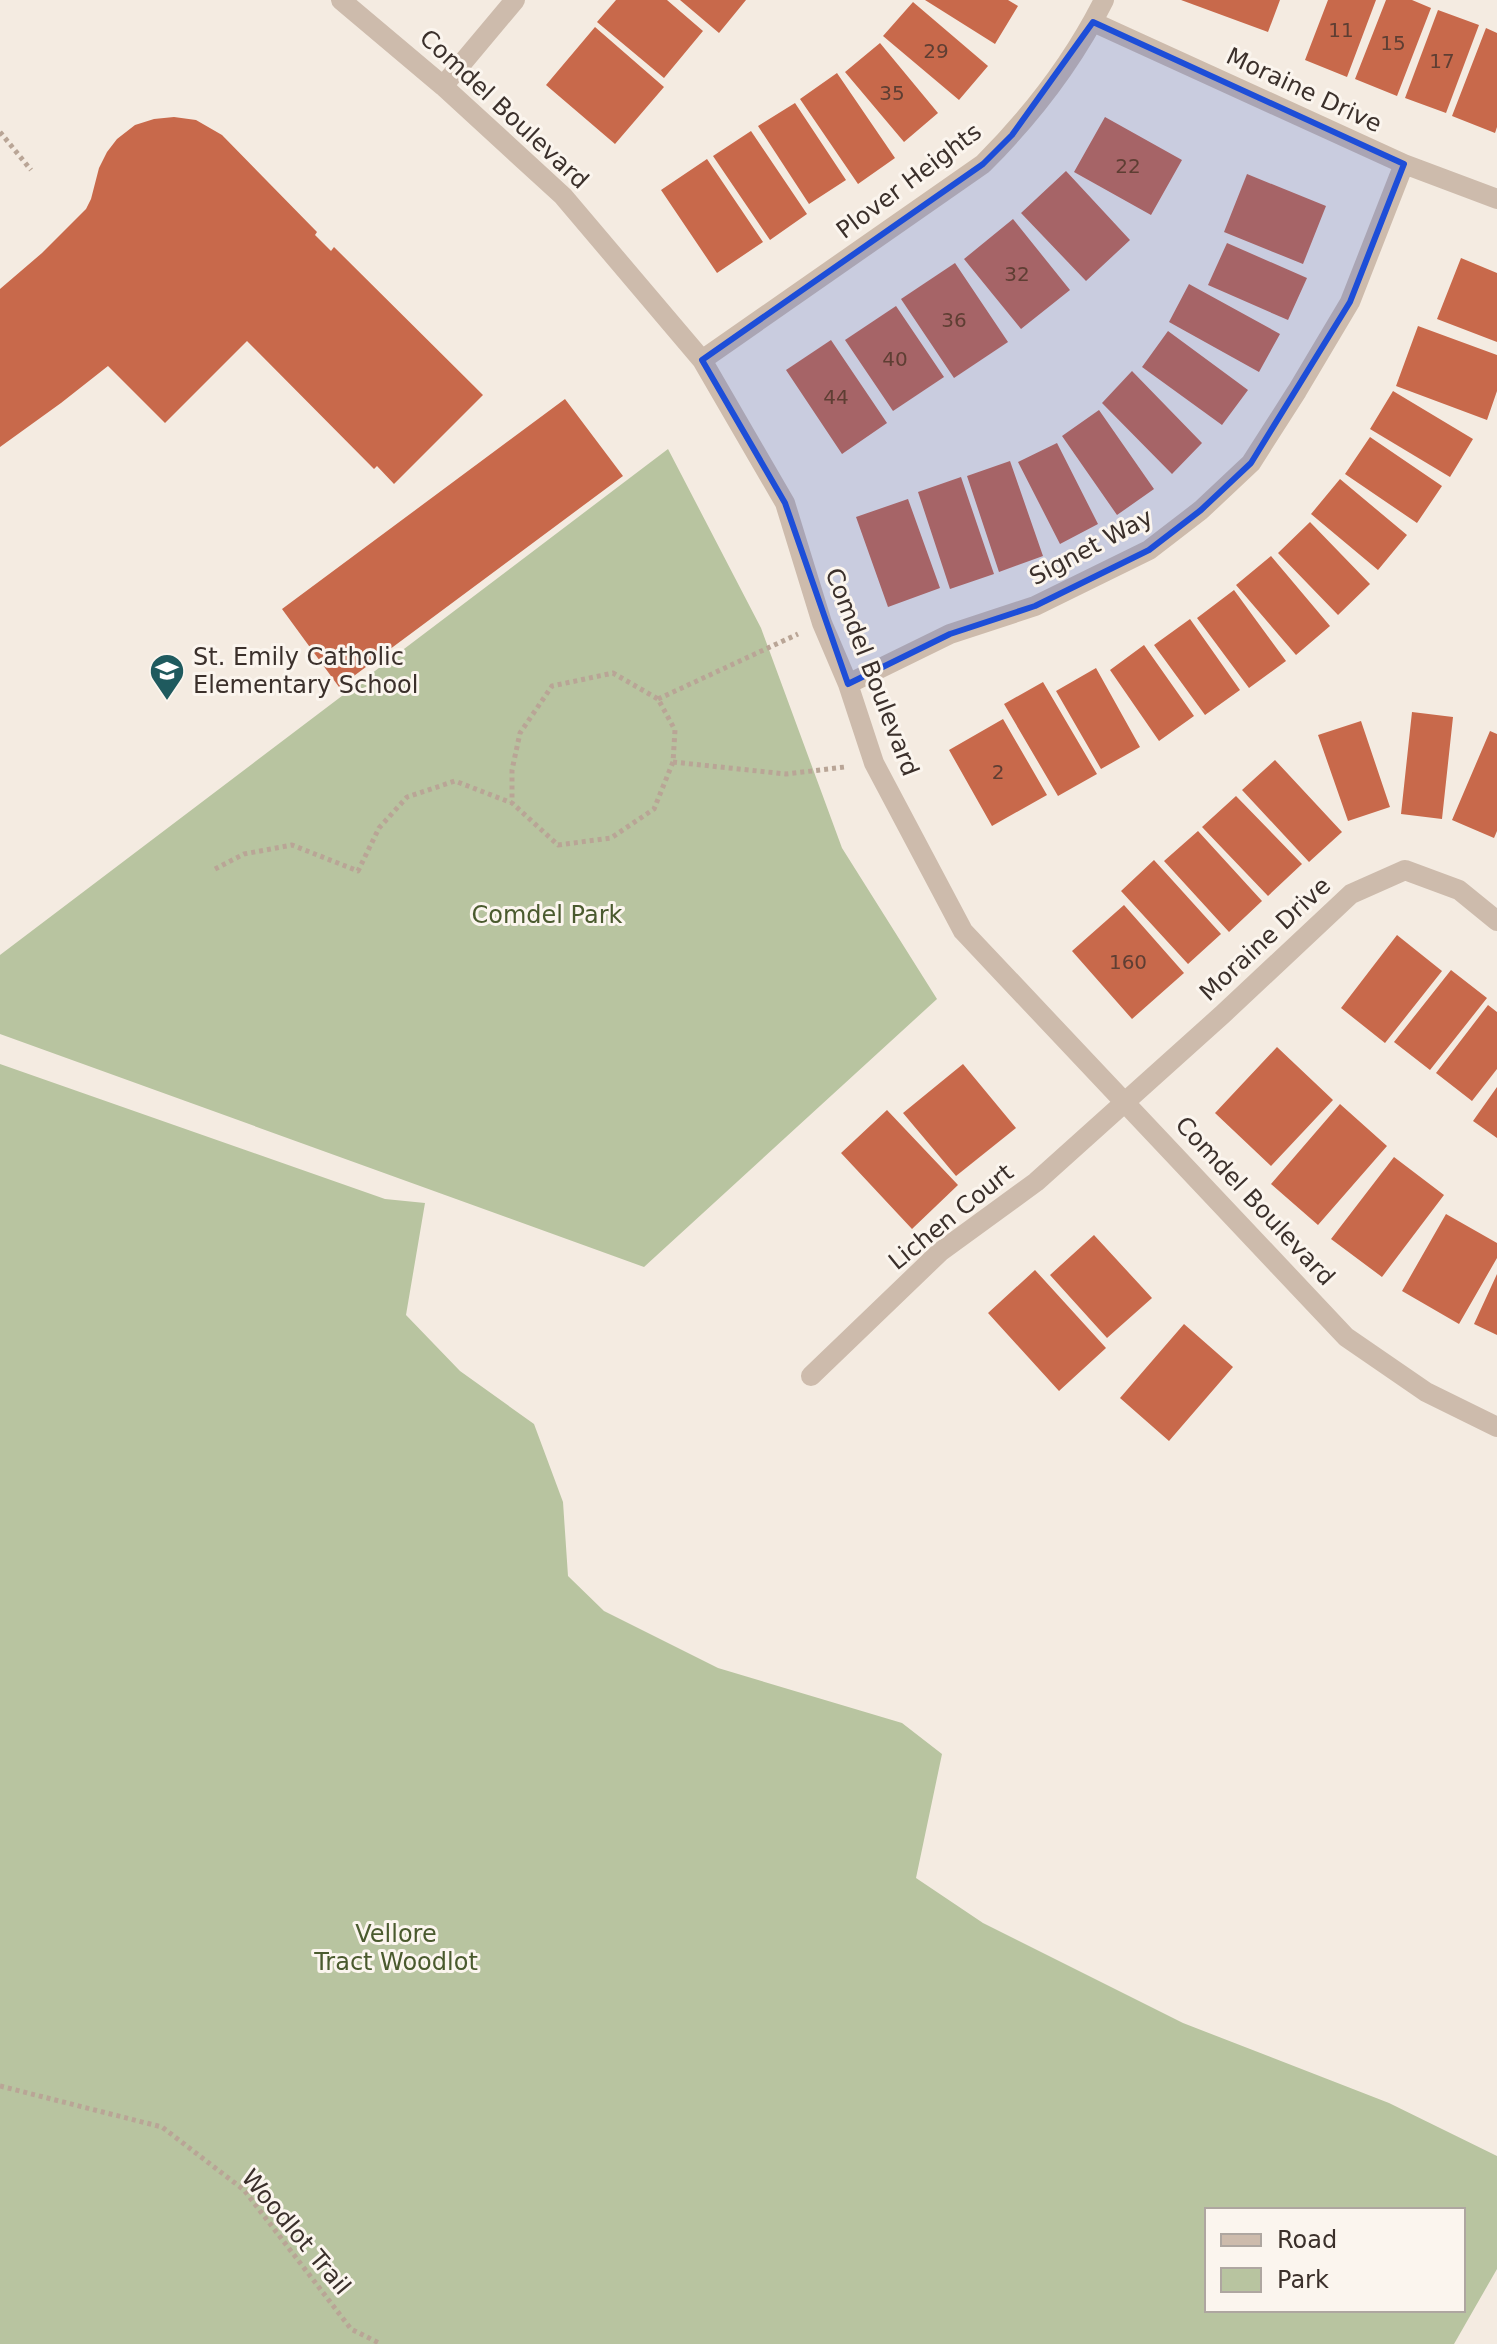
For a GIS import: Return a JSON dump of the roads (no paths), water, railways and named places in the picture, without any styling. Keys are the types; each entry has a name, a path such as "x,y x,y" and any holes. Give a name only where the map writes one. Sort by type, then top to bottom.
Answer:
{"street":[{"name":"Comdel Boulevard","path":"341,0 443,86 563,196 702,360 785,503 822,623 848,684 874,763 963,931 1346,1337 1426,1392 1497,1427"},
{"path":"443,86 515,0"},
{"name":"Plover Heights","path":"702,360 983,164 1012,135 1054,80 1104,0"},
{"name":"Moraine Drive","path":"1093,22 1404,164 1497,199"},
{"name":"Signet Way","path":"848,684 950,634 1050,599 1149,550 1201,510 1251,463 1350,302 1404,164"},
{"name":"Moraine Drive","path":"1125,1100 1234,1004 1351,894 1405,870 1459,890 1497,921"},
{"name":"Lichen Court","path":"811,1376 940,1252 1036,1182 1125,1100"}],"place":[{"name":"St. Emily Catholic Elementary School","path":"167,702"}],"park label":[{"name":"Comdel Park","path":"547,915"},
{"name":"Vellore Tract Woodlot","path":"396,1948"}]}
